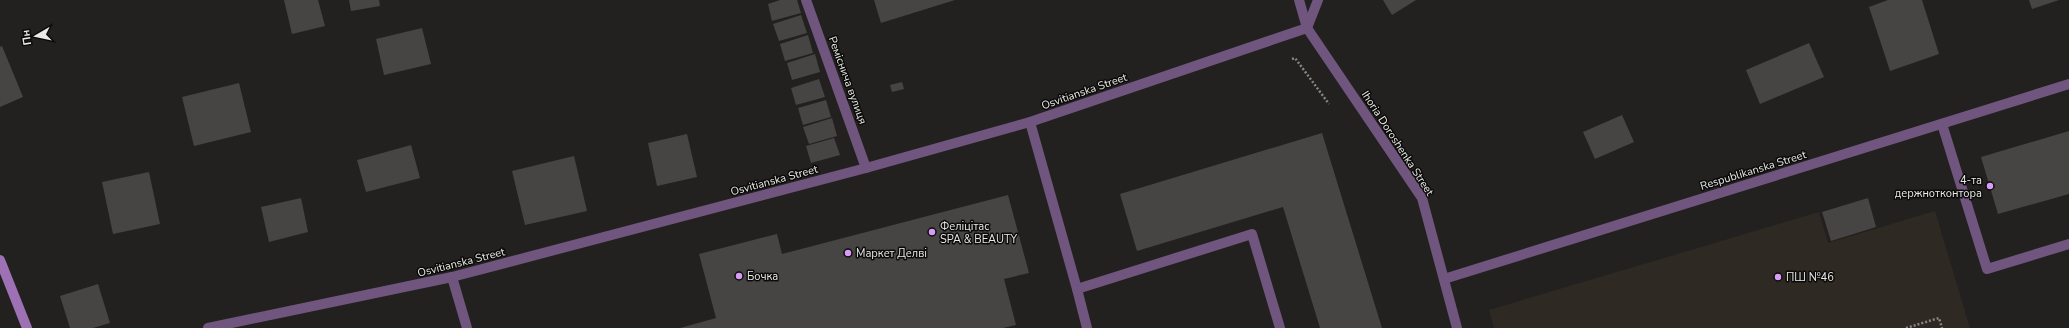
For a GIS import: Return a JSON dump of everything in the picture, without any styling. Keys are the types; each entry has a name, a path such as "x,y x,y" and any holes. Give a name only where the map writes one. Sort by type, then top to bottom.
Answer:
{"street":[{"name":"Реміснича вулиця","path":"806,0 866,168"},
{"name":"Ihoria Doroshenka Street","path":"1298,0 1307,28 1422,198 1458,328"},
{"path":"1307,28 1318,0"},
{"name":"Osvitianska Street","path":"208,328 452,277 866,168 1030,122 1307,28"},
{"name":"Respublikanska Street","path":"1444,279 2069,84"},
{"path":"1030,122 1078,289 1087,328"},
{"path":"1942,124 1987,269 2069,244"},
{"path":"1078,289 1252,234 1280,328"},
{"path":"0,260 27,328"},
{"path":"452,277 467,328"}],"path":[{"path":"1287,60 1295,58 1331,107"},
{"path":"1906,328 1939,318 1942,328"}],"shaded area":[{"name":"ПШ №46","path":"1935,211 1970,328 1494,328 1489,310 1819,212 1828,243"}],"building":[{"path":"284,0 318,0 325,26 292,34"},
{"path":"349,0 379,0 380,6 351,11"},
{"path":"780,0 797,0 801,13 772,21 768,4"},
{"path":"874,0 955,0 881,23"},
{"path":"1383,0 1416,0 1392,15"},
{"path":"1888,0 1922,0 1939,54 1890,71 1869,7"},
{"path":"2029,0 2059,0 2032,9"},
{"path":"801,15 807,33 779,41 773,24"},
{"path":"422,28 431,64 384,75 376,39"},
{"path":"808,35 813,53 785,61 780,44"},
{"path":"1809,43 1824,77 1760,104 1746,70"},
{"path":"2,46 23,97 0,107 0,47"},
{"path":"815,54 820,72 792,80 787,63"},
{"path":"819,79 825,97 796,105 791,88"},
{"path":"902,82 904,89 892,92 890,85"},
{"path":"239,83 251,132 194,146 182,97"},
{"path":"826,100 831,117 803,125 798,108"},
{"path":"1622,115 1634,142 1595,159 1583,132"},
{"path":"832,118 837,136 809,144 803,127"},
{"path":"2069,131 2069,194 1998,214 1981,157"},
{"path":"1322,133 1382,328 1320,328 1283,207 1137,251 1120,194"},
{"path":"687,134 697,177 657,186 648,143"},
{"path":"834,138 840,155 811,163 806,146"},
{"path":"411,145 420,178 366,192 357,160"},
{"path":"574,156 587,211 525,225 512,171"},
{"path":"149,172 160,224 113,234 102,182"},
{"path":"1008,195 1029,273 1004,279 1016,325 1003,328 680,328 716,318 699,254 777,234 782,254"},
{"path":"301,198 308,232 269,242 261,207"},
{"path":"1868,198 1876,227 1831,241 1822,212"},
{"path":"98,284 110,323 93,328 70,328 60,296"}],"place":[{"name":"4-та держнотконтора","path":"1990,186"},
{"name":"Феліцітас SPA & BEAUTY","path":"932,232"},
{"name":"Маркет Делві","path":"848,253"},
{"name":"Бочка","path":"739,276"},
{"name":"ПШ №46","path":"1778,277"}]}
